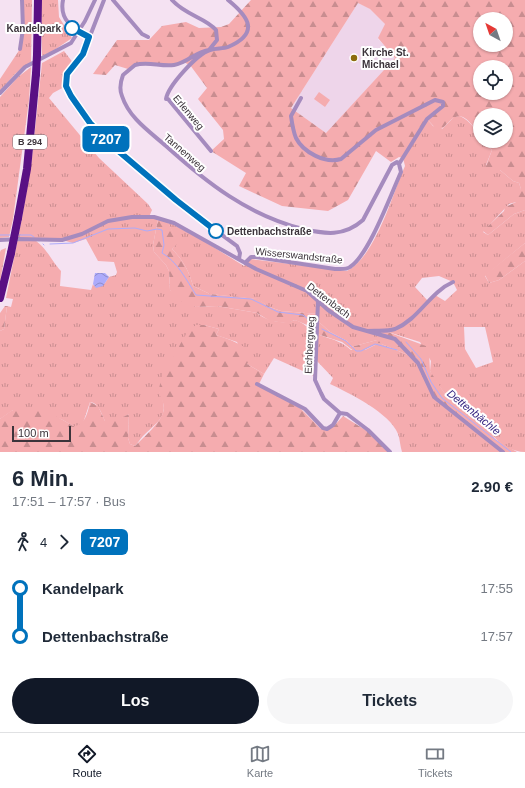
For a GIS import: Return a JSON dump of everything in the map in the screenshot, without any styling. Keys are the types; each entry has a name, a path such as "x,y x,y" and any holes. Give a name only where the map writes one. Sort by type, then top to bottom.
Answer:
{"highway":[{"name":"B 294","path":"0,298 11,253 28,161 36,74 38,0"}],"street":[{"path":"20,49 23,29 22,0"},
{"path":"63,0 63,16 72,28 89,37"},
{"path":"0,93 21,71 67,46 74,39 95,0"},
{"path":"104,0 83,54 67,74 66,86 71,96 90,123 116,149 176,200 237,246 240,252 239,260"},
{"path":"113,0 142,34 148,37"},
{"path":"172,0 189,14 208,23 216,30 216,40 209,50"},
{"path":"209,50 227,48 245,36 249,28 248,19 228,0"},
{"name":"Tannenweg","path":"209,50 204,50 191,59 173,65 135,65 123,76 120,90 125,102 145,128 203,178 244,206 267,217 298,227 320,233 340,233 356,226 363,220 392,165 397,162 400,164"},
{"name":"Erlenweg","path":"209,50 175,81 167,92 166,99 168,99 211,151"},
{"name":"Wisserswandstraße","path":"245,263 251,257 256,257 335,269 346,269 352,266 372,237 401,172 400,164 427,119 443,106 443,102 435,100 376,130 341,159 334,161 320,158 307,150 296,138 291,116 295,106 301,98"},
{"name":"Dettenbach","path":"0,240 62,240 82,234 108,221 120,218 154,217 184,227 239,260 307,291 341,320 362,331 394,339 418,363 434,397 503,452"},
{"name":"Dettenbach","path":"362,331 385,331 395,329 415,316 435,295 453,282"},
{"name":"Eichbergweg","path":"318,301 315,380 324,399 340,413 346,414 368,430 390,452"},
{"path":"257,384 305,409 323,428 327,429 333,424 340,413"}],"shaded area":[{"path":"358,3 369,8 385,24 378,39 396,57 326,133 291,108"}],"green space":[{"path":"22,0 32,0 31,62 15,74 0,91 0,79 20,49"},
{"path":"41,0 58,0 59,17 72,38 53,51 42,56"},
{"path":"251,0 525,0 525,210 514,214 488,235 483,231 504,211 505,207 516,202 516,193 521,189 519,183 513,181 500,170 487,173 486,166 492,150 490,148 513,148 513,108 473,108 473,126 461,116 452,119 438,131 427,119 403,158 399,157 391,162 376,151 348,200 328,211 282,206 239,186 246,173 211,151 224,139 223,130 198,99 207,88 190,65 183,62 173,65 140,63 128,69 115,65 106,75 93,74 117,40 149,40 162,26 186,22 199,28 221,27 229,24","holes":["358,3 370,9 385,24 378,38 395,58 326,133 291,108"]},
{"path":"64,51 74,64 70,69 66,86 53,93 49,98 99,158 148,204 152,210 149,217 158,219 153,245 154,252 166,265 169,271 170,290 196,307 217,306 257,313 270,320 281,322 295,320 302,323 315,333 335,340 351,350 365,350 379,343 413,357 425,380 503,452 402,452 398,434 394,426 368,404 330,384 333,378 316,360 314,376 274,358 264,374 247,364 237,342 216,335 219,329 204,325 162,381 159,391 164,406 162,417 135,446 130,444 128,438 129,414 117,421 105,421 98,406 90,402 83,423 78,426 73,426 61,419 13,410 0,419 0,331 4,329 7,306 11,307 13,299 6,298 32,158 42,63","holes":["86,239 98,261 114,262 117,272 116,275 109,277 105,283 94,286 93,284 91,290 60,286 61,271 35,240 62,240 73,243"]},
{"path":"31,67 29,100 13,219 9,237 0,238 0,97 18,77"},
{"path":"319,92 330,100 325,107 314,99"},
{"path":"454,117 462,117 469,122 473,127 473,148 490,148 492,150 486,165 500,170 513,181 519,183 521,189 516,202 509,204 483,232 488,235 514,214 525,210 525,243 485,276 489,283 499,280 525,261 525,452 520,452 510,448 500,442 492,435 484,423 445,394 430,371 431,361 420,342 385,331 377,331 377,340 351,347 347,341 330,332 318,321 318,314 281,311 270,307 257,299 210,294 193,286 190,275 185,266 172,249 177,243 168,222 202,240 244,266 251,259 347,271 357,263 375,239 405,166 403,158 427,119 433,126 442,129","holes":["439,276 453,282 457,290 445,301 435,295 428,301 415,287 422,278","464,327 485,327 493,362 476,368 465,349"]},
{"path":"158,219 168,222 178,243 172,249 185,266 190,275 193,286 210,294 258,299 270,307 281,311 318,314 318,321 330,332 347,341 351,347 377,340 377,331 385,331 426,346 429,352 430,371 445,394 451,396 458,401 460,405 483,421 495,439 517,452 503,452 434,397 413,357 379,343 360,352 355,352 342,342 317,334 307,325 295,320 287,323 270,321 257,313 217,306 196,307 178,300 170,290 169,271 166,265 154,252 153,245"},
{"path":"525,243 525,261 499,280 489,283 485,275"},
{"path":"6,248 0,282 0,252"},
{"path":"5,306 7,306 4,329 0,331 0,313"},
{"path":"196,325 204,325 219,329 216,335 235,342 253,353 247,364 264,374 259,384 301,409 321,429 334,426 343,416 367,431 388,452 0,452 0,419 11,411 21,408 37,409 52,414 73,426 80,424 83,421 87,414 90,402 98,406 105,421 117,420 129,414 128,438 130,444 135,446 161,417 164,407 159,389 164,367 172,359 185,336"}],"water":[{"path":"95,273 105,273 109,277 103,286 96,288 93,284"}],"waterway":[{"name":"Dettenbächle","path":"50,244 73,243 108,229 135,228 147,231 157,229 162,230 164,245 162,253 177,266 196,295 251,299 278,312 303,315 313,323"},
{"path":"0,235 10,235"},
{"path":"19,235 31,235 34,237"},
{"name":"Dettenbächle","path":"322,329 346,341 356,351 361,351 375,344 397,350"},
{"name":"Dettenbächle","path":"406,342 421,359 431,382 442,398 511,452"}],"bus line":[{"name":"7207","path":"72,28 89,37 83,54 67,74 66,86 68,92 90,123 101,135 190,212 216,231"}],"place":[{"name":"Kandelpark","path":"72,28"},
{"name":"Kirche St. Michael","path":"354,58"},
{"name":"Dettenbachstraße","path":"216,231"}]}
